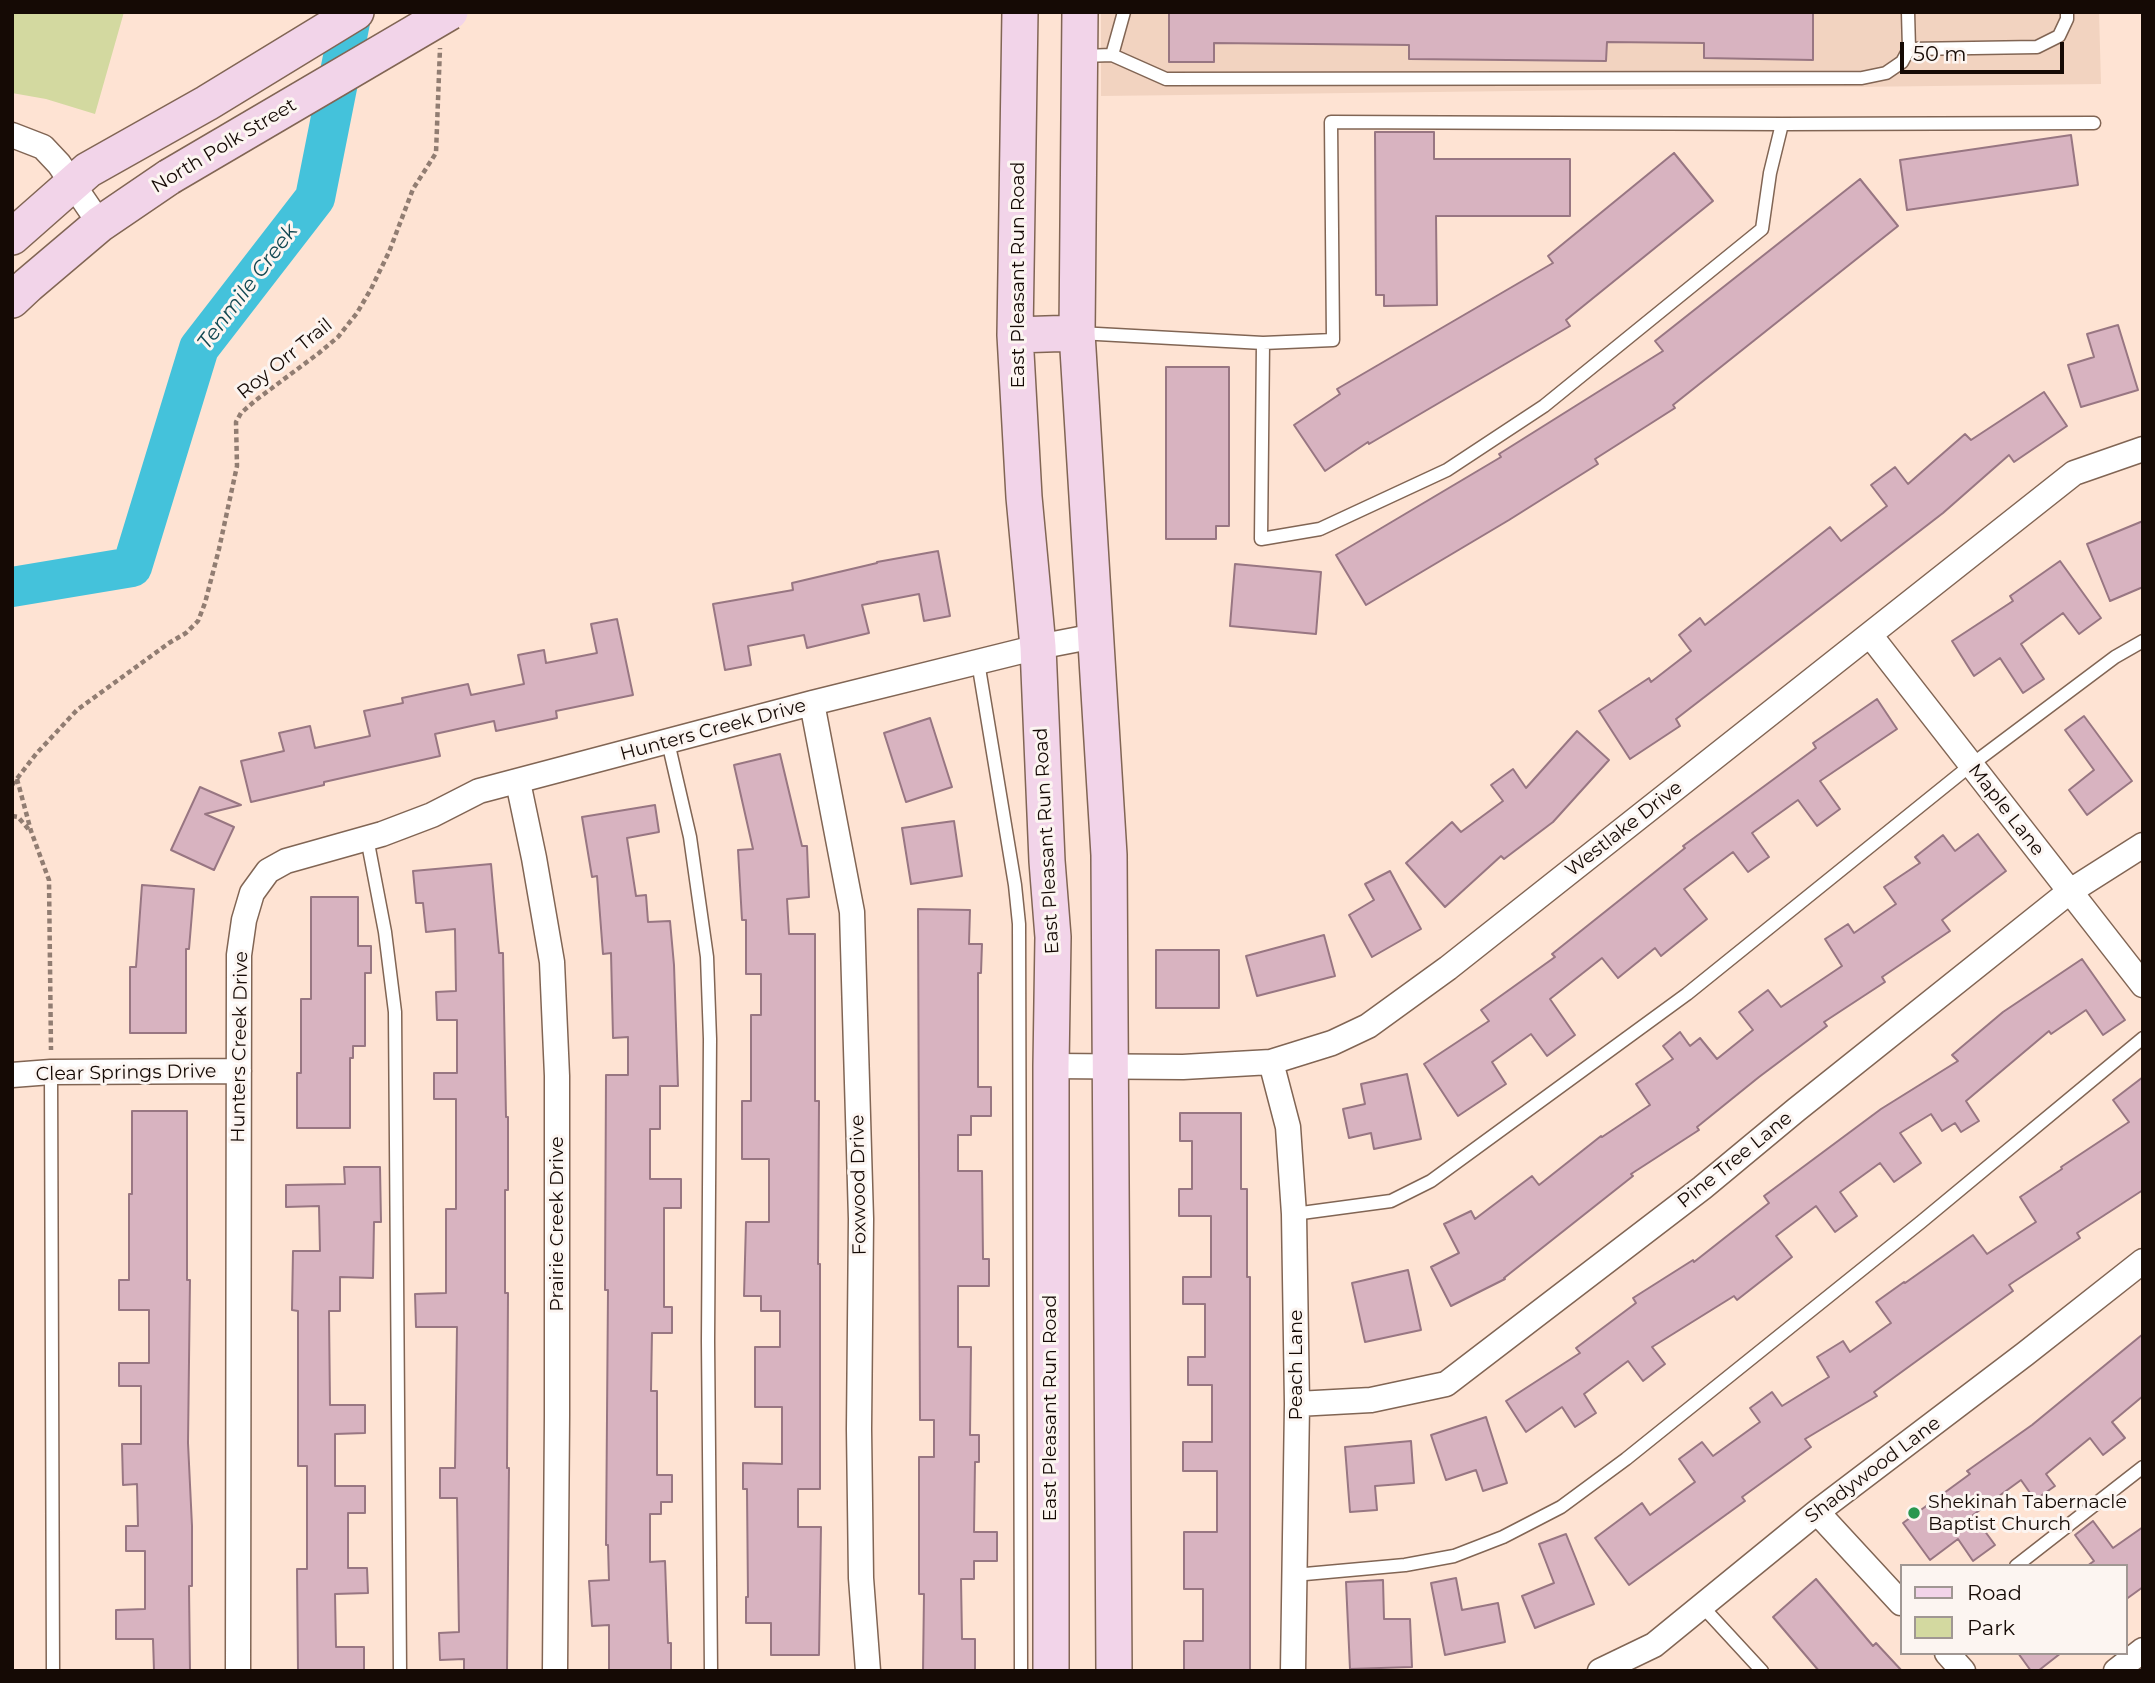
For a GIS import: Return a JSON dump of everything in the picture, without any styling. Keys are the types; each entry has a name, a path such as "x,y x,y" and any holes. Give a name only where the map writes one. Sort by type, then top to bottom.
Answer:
{"main road":[{"path":"12,237 88,170 207,103 356,12"},
{"name":"East Pleasant Run Road","path":"1020,12 1015,335 1020,437 1038,647 1053,937 1051,1671"},
{"path":"1080,12 1096,56 1077,333 1109,855 1115,1671"},
{"name":"North Polk Street","path":"12,300 100,224 169,177 445,29"},
{"path":"1015,335 1077,333"}],"street":[{"path":"12,135 43,147 59,164 100,224"},
{"name":"Westlake Drive","path":"1051,1066 1183,1067 1271,1062 1332,1043 1368,1026 1438,976 2074,473 2143,449"},
{"name":"Maple Lane","path":"1870,635 2143,985"},
{"name":"Hunters Creek Drive","path":"238,1671 239,955 244,920 252,894 268,872 286,861 367,838 432,815 479,792 812,704 1038,647 1095,636"},
{"name":"Foxwood Drive","path":"812,704 852,912 861,1219 861,1578 868,1671"},
{"name":"Prairie Creek Drive","path":"517,782 534,858 552,962 557,1348 555,1671"},
{"name":"Pine Tree Lane","path":"1297,1404 1371,1400 1446,1384 1702,1188 2069,892 2143,845"},
{"name":"Peach Lane","path":"1271,1062 1289,1127 1294,1214 1297,1404 1293,1671"},
{"name":"Clear Springs Drive","path":"12,1076 51,1072 239,1071"},
{"name":"Shadywood Lane","path":"1600,1671 1654,1645 1817,1512 2143,1261"},
{"path":"1817,1512 1899,1601"},
{"path":"2116,1671 2143,1650"},
{"path":"1949,1655 1963,1671"}],"lane":[{"path":"1124,12 1096,56 1166,79 1862,78 1886,73 1902,62 1909,49 1908,12"},
{"path":"1909,49 2037,47 2059,36 2067,19 2067,12"},
{"path":"1077,333 1263,343 1333,340 1331,122 2094,123"},
{"path":"1263,343 1261,539 1320,529 1447,470 1544,405 1762,229 1770,173 1782,124"},
{"path":"1294,1214 1391,1201 1431,1181 1687,994 1971,765 2115,657 2143,641"},
{"path":"978,662 1019,923 1021,1671"},
{"path":"668,743 690,837 707,957 710,1039 708,1355 711,1671"},
{"path":"367,838 385,932 395,1012 400,1671"},
{"path":"1294,1576 1405,1565 1454,1556 1503,1537 1561,1507 1636,1451 1911,1231 2143,1038"},
{"path":"51,1072 53,1671"},
{"path":"2019,1564 2143,1466"},
{"path":"1702,1606 1762,1671"}],"path":[{"name":"Roy Orr Trail","path":"12,785 36,754 77,710 186,633 198,621 219,549 237,466 236,422 241,413 338,337 357,313 389,252 413,189 436,153 445,29"},
{"path":"17,779 31,831 48,872 51,892 51,1072"},
{"path":"12,816 18,817 31,831"}],"shaded area":[{"path":"1101,12 2099,12 2101,84 1101,96"}],"green space":[{"path":"12,12 124,12 95,114 46,99 12,93"}],"building":[{"path":"1169,12 1813,12 1813,60 1704,58 1704,43 1607,42 1606,61 1409,59 1409,45 1214,43 1214,62 1169,62"},
{"path":"1375,132 1434,132 1434,159 1570,159 1570,216 1436,216 1437,305 1384,306 1384,295 1376,295"},
{"path":"2071,135 2078,185 1907,210 1900,160"},
{"path":"1674,153 1713,201 1566,320 1570,326 1369,444 1368,442 1325,471 1294,425 1340,394 1337,389 1553,263 1548,256"},
{"path":"1860,179 1898,226 1673,405 1675,408 1595,459 1598,464 1366,605 1336,555 1501,457 1499,454 1663,351 1655,341"},
{"path":"2118,325 2138,390 2081,407 2068,365 2094,357 2087,334"},
{"path":"1166,367 1229,367 1229,526 1216,526 1216,539 1166,539"},
{"path":"2044,392 2067,426 2014,462 2009,455 1943,513 1676,719 1680,726 1630,759 1599,711 1649,678 1651,682 1691,651 1679,635 1700,618 1705,625 1830,527 1841,541 1887,506 1871,485 1895,467 1908,484 1965,434 1971,440"},
{"path":"2143,521 2143,587 2110,601 2087,544"},
{"path":"938,551 950,616 924,621 919,594 862,605 869,633 807,648 804,635 748,646 751,665 725,670 713,604 793,590 792,583 877,562"},
{"path":"2060,561 2101,618 2079,634 2063,613 2021,644 2044,679 2023,693 2000,658 1974,676 1952,641 2013,601 2010,596"},
{"path":"1235,564 1321,572 1316,634 1230,626"},
{"path":"617,619 633,695 556,711 557,718 496,731 494,721 435,734 440,756 324,782 324,785 251,802 241,761 284,751 279,733 310,726 315,748 370,736 364,711 403,703 402,698 468,684 471,695 524,684 518,655 544,650 546,663 597,653 591,624"},
{"path":"1877,699 1897,729 1820,781 1840,809 1817,826 1798,800 1752,833 1769,857 1748,872 1733,852 1684,889 1707,919 1661,956 1655,948 1618,978 1602,958 1550,999 1575,1035 1547,1056 1531,1034 1492,1062 1506,1084 1458,1116 1424,1064 1489,1021 1481,1010 1555,957 1552,954 1685,848 1683,846 1816,748 1813,743"},
{"path":"2084,716 2132,781 2087,815 2069,790 2094,770 2065,730"},
{"path":"930,718 952,787 906,802 884,733"},
{"path":"1577,731 1609,760 1553,822 1504,859 1501,856 1445,907 1406,863 1452,822 1461,832 1503,801 1491,785 1513,769 1526,788"},
{"path":"780,754 802,846 807,846 809,897 787,899 789,934 815,934 815,1101 819,1101 820,1489 798,1489 798,1527 821,1527 819,1655 771,1655 771,1623 746,1623 747,1489 743,1489 743,1463 782,1464 782,1407 755,1407 755,1347 780,1347 780,1311 761,1311 761,1296 744,1296 746,1222 769,1222 769,1159 742,1159 742,1101 751,1101 751,1015 761,1015 761,974 746,974 746,920 742,920 738,850 753,849 734,765"},
{"path":"200,787 241,805 205,814 234,827 214,870 171,850"},
{"path":"655,805 659,832 627,838 636,896 646,895 648,922 670,921 674,965 678,1086 660,1086 660,1129 650,1129 650,1179 681,1179 681,1208 664,1208 664,1307 672,1307 672,1333 652,1333 651,1391 657,1391 657,1475 672,1475 672,1502 661,1502 661,1514 650,1514 650,1562 665,1561 671,1671 609,1671 609,1625 592,1626 589,1581 609,1580 606,1545 606,1075 628,1075 628,1037 613,1038 611,953 603,954 597,876 592,877 582,817"},
{"path":"954,821 962,876 911,884 902,828"},
{"path":"1978,834 2006,871 1942,920 1950,931 1882,977 1885,982 1824,1022 1827,1026 1697,1127 1699,1130 1631,1174 1633,1176 1505,1279 1451,1306 1431,1267 1459,1253 1444,1224 1471,1211 1475,1219 1532,1176 1539,1185 1601,1136 1650,1105 1636,1084 1673,1059 1663,1046 1680,1032 1690,1046 1700,1038 1717,1059 1753,1030 1739,1012 1768,990 1781,1007 1842,966 1825,939 1848,924 1854,933 1896,904 1884,887 1920,863 1915,857 1943,835 1955,851"},
{"path":"491,864 499,953 503,953 508,1117 508,1190 505,1190 509,1468 507,1671 464,1671 464,1659 440,1660 439,1633 459,1632 457,1498 440,1498 440,1468 455,1468 457,1327 416,1327 415,1294 446,1293 446,1209 456,1209 456,1099 434,1099 434,1073 457,1073 457,1020 437,1020 436,992 456,991 455,929 426,932 423,903 416,903 413,871"},
{"path":"1390,871 1421,929 1372,957 1349,915 1374,900 1365,884"},
{"path":"142,885 194,889 189,949 186,949 186,1033 130,1033 130,967 136,967"},
{"path":"311,897 358,897 358,946 371,946 371,973 365,973 365,1046 353,1046 353,1058 350,1058 350,1128 297,1128 297,1073 301,1073 301,999 311,999"},
{"path":"918,909 970,910 969,944 982,944 981,973 978,973 978,1087 991,1087 991,1116 971,1116 971,1135 958,1135 958,1171 982,1171 983,1259 989,1259 989,1286 958,1286 958,1347 971,1347 970,1435 979,1435 979,1462 975,1462 974,1532 997,1532 997,1561 974,1561 974,1579 961,1579 962,1639 975,1639 975,1671 923,1671 924,1594 919,1594 919,1457 934,1457 934,1420 920,1420"},
{"path":"1324,935 1335,976 1257,996 1246,956"},
{"path":"1156,950 1219,950 1219,1008 1156,1008"},
{"path":"2082,959 2125,1020 2103,1035 2086,1010 2051,1034 2049,1031 1966,1101 1979,1121 1961,1132 1955,1123 1942,1131 1931,1114 1900,1133 1921,1163 1894,1182 1880,1163 1840,1192 1857,1216 1835,1232 1816,1206 1776,1236 1792,1257 1737,1300 1734,1296 1652,1347 1665,1364 1643,1381 1628,1361 1584,1394 1596,1413 1575,1427 1562,1407 1526,1432 1506,1401 1580,1353 1576,1348 1636,1303 1633,1298 1693,1260 1694,1262 1769,1203 1764,1196 1881,1109 1958,1061 1952,1055 2003,1012"},
{"path":"1407,1074 1421,1139 1374,1149 1371,1133 1349,1138 1343,1109 1365,1104 1361,1084"},
{"path":"2143,1077 2143,1190 2077,1233 2080,1238 2009,1285 2013,1291 1874,1392 1877,1396 1805,1439 1811,1447 1742,1497 1745,1501 1629,1585 1595,1538 1642,1503 1650,1515 1695,1482 1679,1459 1702,1442 1713,1456 1760,1422 1750,1408 1772,1392 1782,1406 1829,1377 1817,1357 1843,1341 1850,1352 1891,1323 1876,1302 1973,1235 1987,1254 2036,1222 2020,1197 2129,1122 2113,1100"},
{"path":"132,1111 187,1111 187,1280 190,1280 188,1443 192,1526 192,1586 189,1586 190,1671 154,1671 153,1639 116,1639 116,1610 145,1609 145,1551 126,1551 126,1526 138,1526 137,1484 123,1485 122,1444 141,1444 141,1386 119,1386 119,1363 149,1363 149,1310 119,1310 119,1280 129,1280"},
{"path":"1180,1113 1241,1113 1241,1189 1247,1189 1247,1277 1250,1277 1250,1671 1184,1671 1184,1641 1203,1641 1203,1589 1184,1589 1184,1532 1217,1532 1217,1471 1183,1471 1183,1442 1212,1442 1212,1385 1188,1385 1188,1357 1205,1357 1205,1304 1183,1304 1183,1277 1211,1277 1211,1216 1179,1216 1179,1189 1192,1189 1192,1141 1180,1141"},
{"path":"344,1167 380,1167 381,1222 374,1222 373,1278 340,1277 340,1311 329,1311 330,1405 365,1405 365,1433 335,1434 335,1486 365,1486 365,1513 348,1513 348,1568 367,1568 368,1593 335,1594 336,1647 364,1647 364,1671 298,1671 297,1569 307,1569 307,1466 298,1466 298,1311 292,1310 293,1251 320,1251 319,1206 286,1207 286,1185 345,1184"},
{"path":"1408,1270 1421,1330 1365,1342 1352,1283"},
{"path":"2143,1334 2143,1396 2112,1422 2125,1438 2103,1455 2090,1438 2046,1474 2055,1486 2035,1500 2021,1480 1973,1515 1995,1545 1973,1561 1958,1539 1930,1560 1903,1523 1970,1474 1967,1471 2032,1425"},
{"path":"1486,1417 1507,1483 1483,1491 1476,1470 1446,1480 1431,1435"},
{"path":"1411,1441 1414,1483 1375,1486 1377,1510 1350,1512 1345,1447"},
{"path":"2093,1521 2113,1548 2143,1527 2143,1587 2127,1599 2127,1564 2090,1564 2094,1561 2075,1535"},
{"path":"1566,1534 1594,1604 1535,1628 1522,1596 1554,1583 1539,1544"},
{"path":"1456,1578 1462,1610 1498,1603 1505,1642 1445,1655 1431,1583"},
{"path":"1816,1579 1873,1646 1876,1643 1902,1671 1819,1671 1773,1617"},
{"path":"1383,1580 1384,1619 1410,1619 1412,1667 1350,1669 1346,1582"},
{"path":"2019,1655 2058,1655 2038,1671 2031,1671"}],"waterway":[{"name":"Tenmile Creek","path":"12,587 132,567 199,348 315,198 352,12"}],"place":[{"name":"Shekinah Tabernacle Baptist Church","path":"1914,1513"}]}
